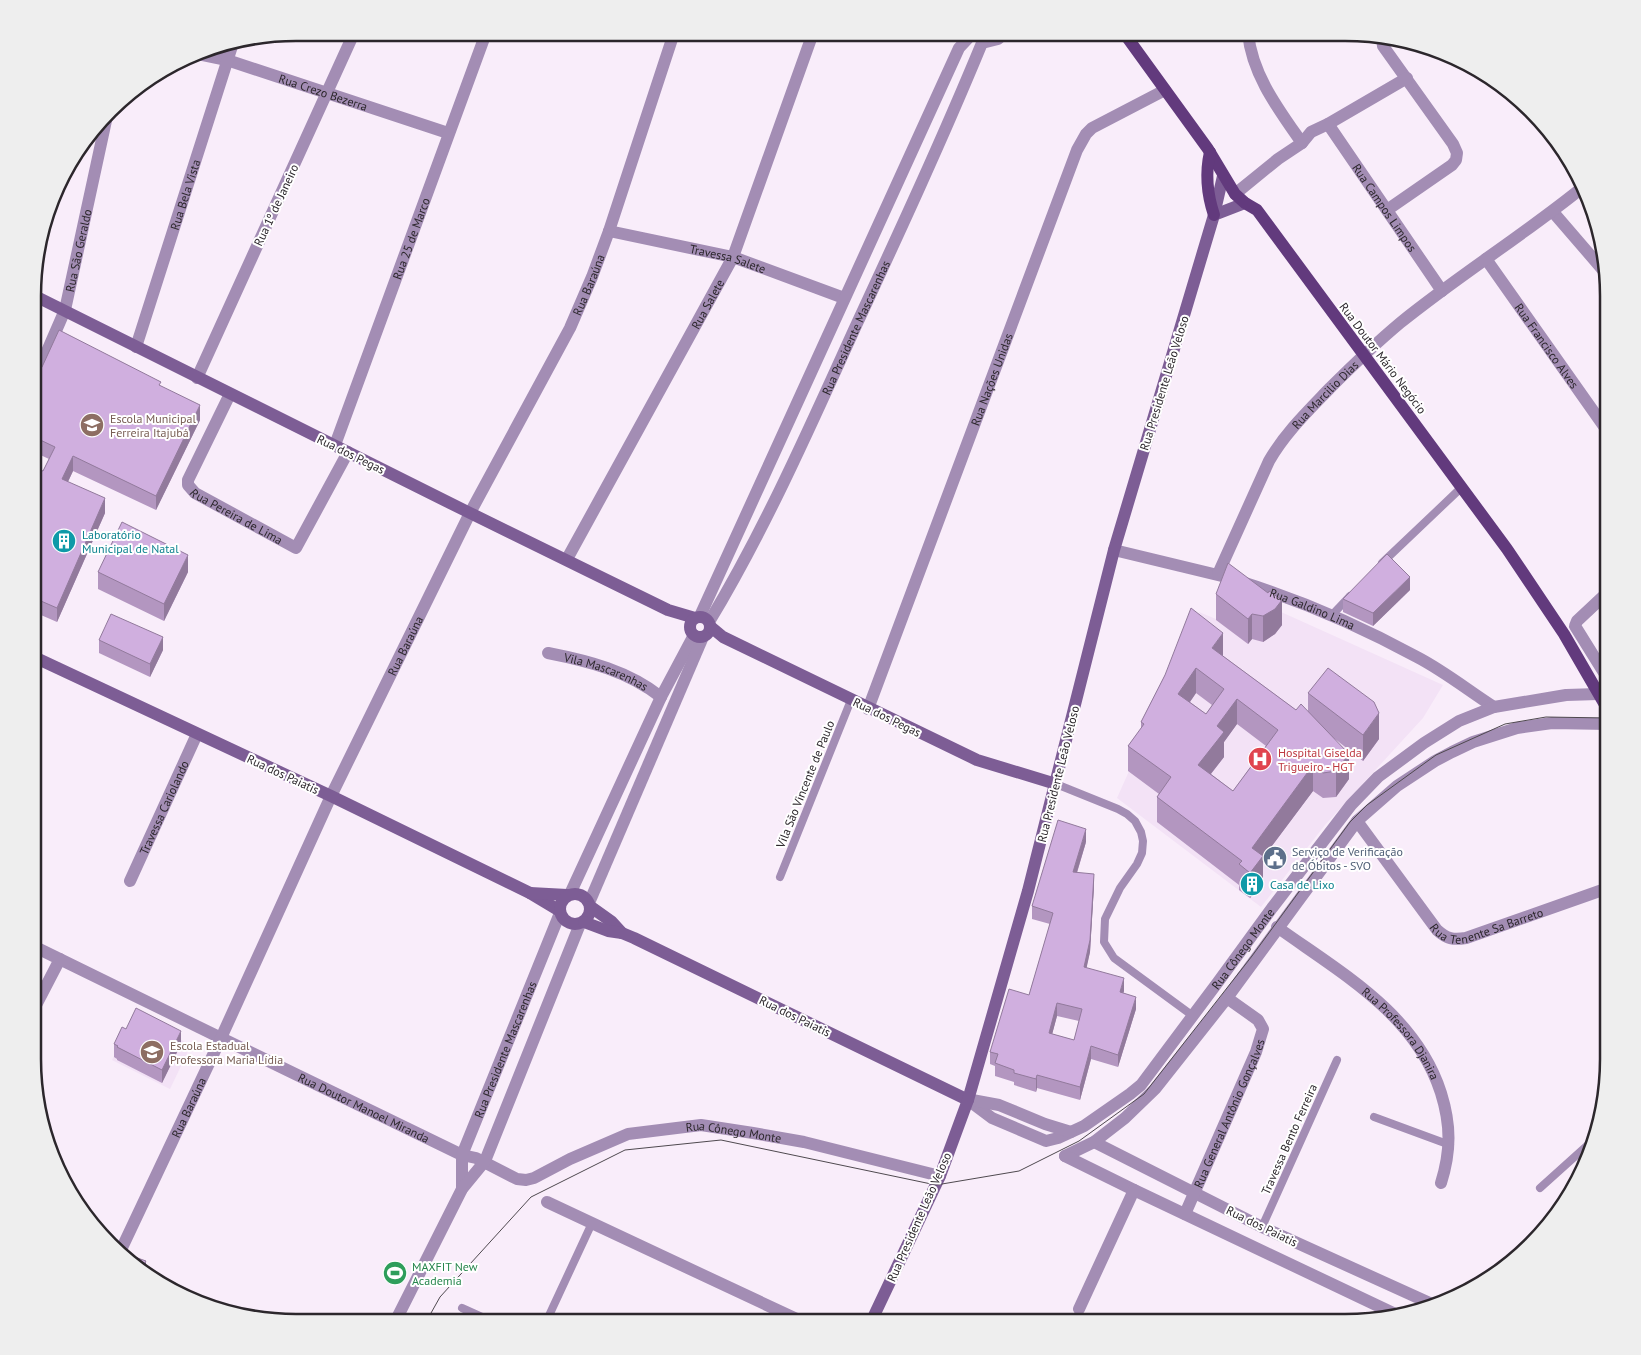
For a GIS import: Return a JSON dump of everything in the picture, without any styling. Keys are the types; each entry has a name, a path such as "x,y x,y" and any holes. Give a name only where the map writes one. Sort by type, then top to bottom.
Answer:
{"main road":[{"name":"Rua Doutor Mário Negócio","path":"1130,41 1210,152 1235,194 1257,210 1507,549 1564,634 1600,697"},
{"path":"1210,152 1206,168 1209,199 1214,215 1245,203"},
{"name":"Rua Presidente Leão Veloso","path":"875,1314 940,1176 968,1100 1018,927 1056,784 1114,550 1214,215 1223,176"},
{"name":"Rua dos Pegas","path":"41,299 197,378 851,700 977,760 1056,784"},
{"name":"Rua dos Paiatis","path":"41,660 331,796 530,893 560,912"},
{"name":"Rua dos Paiatis","path":"530,893 569,895"},
{"path":"569,895 581,895 590,905 590,912 582,923 568,923 563,919 560,912 561,902 569,895"},
{"name":"Rua dos Paiatis","path":"590,905 612,922 622,933"},
{"name":"Rua dos Paiatis","path":"582,923 622,933 968,1100"}],"street":[{"name":"Rua 1º de Janeiro","path":"197,378 350,41"},
{"name":"Rua 25 de Marco","path":"335,445 483,41"},
{"name":"Rua Baraúna","path":"123,1246 221,1038 331,796 470,513 570,328 592,278 609,231 671,41"},
{"name":"Rua Salete","path":"567,559 733,257 810,41"},
{"name":"Rua Presidente Mascarenhas","path":"590,905 701,627 844,298 959,48 966,41"},
{"name":"Rua Presidente Mascarenhas","path":"569,895 661,697 701,627 730,587 802,443 989,41"},
{"path":"1249,41 1253,60 1264,84 1302,144"},
{"path":"1384,44 1453,144 1457,153 1456,160 1452,165 1387,210"},
{"name":"Rua Bela Vista","path":"136,347 230,50"},
{"name":"Rua Crezo Bezerra","path":"210,56 227,60 448,133"},
{"path":"1235,194 1278,159 1302,144 1311,132 1407,78"},
{"name":"Rua Nações Unidas","path":"868,708 1078,150 1086,134 1092,128 1165,90"},
{"name":"Rua Campos Limpos","path":"1328,124 1442,291"},
{"name":"Rua São Geraldo","path":"41,363 65,310 105,127"},
{"name":"Rua Marcilio Dias","path":"1218,574 1270,460 1278,446 1304,415 1363,354 1401,322 1578,193"},
{"path":"1553,212 1598,264"},
{"name":"Travessa Salete","path":"609,231 733,257 844,298"},
{"name":"Rua Francisco Alves","path":"1486,259 1600,421"},
{"name":"Rua Pereira de Lima","path":"230,394 188,480 188,485 196,493 296,548 348,452"},
{"name":"Rua Galdino Lima","path":"1114,550 1218,574 1293,599 1332,615 1419,658 1494,707"},
{"path":"1600,599 1577,621 1575,626 1600,665"},
{"name":"Vila Mascarenhas","path":"548,653 608,667 646,685 661,697"},
{"name":"Rua Cônego Monte","path":"1046,1140 1058,1138 1084,1126 1141,1085 1272,908 1362,793 1378,777 1459,721 1494,707 1566,695 1598,694"},
{"name":"Rua Cônego Monte","path":"1065,1156 1094,1142 1125,1118 1155,1089 1227,998 1357,820 1397,786 1443,756 1473,742 1516,728 1534,724 1600,724"},
{"name":"Travessa Cariolando","path":"130,881 197,734"},
{"name":"Rua Tenente Sa Barreto","path":"1357,820 1437,930 1444,936 1454,940 1466,938 1600,891"},
{"name":"Rua Presidente Mascarenhas","path":"462,1189 462,1155 560,912"},
{"name":"Rua Presidente Mascarenhas","path":"399,1314 462,1189 485,1161 582,923"},
{"name":"Rua Professora Djanira","path":"1278,927 1378,1000 1402,1024 1427,1059 1444,1103 1450,1145 1441,1183"},
{"name":"Rua Doutor Manoel Miranda","path":"41,950 462,1155 485,1161 517,1179 526,1180 534,1178"},
{"path":"41,996 60,959"},
{"name":"Rua General Antônio Gonçalves","path":"1185,1214 1256,1052 1262,1029 1258,1020 1227,998"},
{"name":"Rua dos Paiatis","path":"968,1100 999,1105 1045,1124 1071,1132"},
{"name":"Rua dos Paiatis","path":"968,1100 992,1118 1046,1140"},
{"name":"Rua Cônego Monte","path":"534,1178 570,1159 628,1134 701,1125 753,1132 804,1142 940,1176"},
{"name":"Rua dos Paiatis","path":"1094,1142 1262,1227 1425,1301"},
{"name":"Rua dos Paiatis","path":"1065,1156 1387,1310"},
{"path":"1079,1309 1134,1190"},
{"path":"546,1202 786,1314"},
{"path":"1274,1257 1284,1237"}],"lane":[{"path":"1373,572 1462,487"},
{"path":"1332,615 1352,594"},
{"name":"Vila São Vincente de Paulo","path":"780,877 851,700"},
{"path":"1056,784 1118,808 1135,821 1143,841 1142,853 1137,864 1120,888 1105,919 1104,942 1114,958 1193,1016"},
{"name":"Travessa Bento Ferreira","path":"1262,1227 1337,1060"},
{"path":"1374,1117 1450,1145"},
{"path":"1540,1188 1583,1149"},
{"path":"550,1314 592,1223"},
{"path":"462,1308 475,1314"}],"shaded area":[{"name":"Hospital Giselda Trigueiro - HGT","path":"1228,588 1443,685 1423,718 1325,825 1261,907 1117,798 1199,612 1216,619"},
{"name":"Escola Estadual Professora Maria Lídia","path":"134,1016 191,1045 170,1089 112,1060"}],"building":[{"path":"59,330 161,382 159,385 200,405 156,496 73,456 62,479 105,498 57,608 41,601 41,470 43,471 55,447 41,440 42,367"},
{"path":"122,522 188,555 164,604 98,572"},
{"path":"1387,554 1410,577 1373,613 1343,599"},
{"path":"1228,563 1268,593 1269,591 1282,600 1275,609 1263,616 1252,614 1248,619 1216,594"},
{"path":"1191,608 1223,633 1212,648 1296,710 1301,704 1349,754 1336,771 1323,773 1313,765 1252,848 1263,856 1250,873 1239,864 1242,861 1157,797 1171,777 1128,746 1144,724 1141,722 1165,675","holes":["1196,668 1224,689 1206,714 1178,694","1237,699 1278,730 1233,791 1198,765 1224,732 1217,726"]},
{"path":"111,614 163,637 150,664 99,640"},
{"path":"1328,668 1374,702 1379,713 1363,735 1308,693"},
{"path":"1058,820 1086,829 1073,872 1094,874 1090,940 1084,967 1124,978 1120,992 1136,997 1118,1055 1091,1046 1080,1087 1037,1075 1036,1079 1014,1073 1014,1070 995,1063 998,1054 990,1052 1009,989 1029,995 1053,913 1032,906","holes":["1057,1003 1082,1009 1074,1040 1049,1033"]},
{"path":"136,1008 181,1031 162,1070 114,1044 122,1027 126,1029"}],"tram line":[{"path":"430,1314 440,1297 531,1197 625,1150 721,1140 936,1185 1019,1171 1079,1141 1144,1094 1252,956 1350,822 1367,805 1436,755 1505,724 1546,717 1600,718"}],"place":[{"name":"Escola Municipal Ferreira Itajubá","path":"92,425"},
{"name":"Laboratório Municipal de Natal","path":"64,541"},
{"name":"Hospital Giselda Trigueiro - HGT","path":"1260,759"},
{"name":"Serviço de Verificação de Óbitos - SVO","path":"1275,858"},
{"name":"Casa de Lixo","path":"1252,884"},
{"name":"Escola Estadual Professora Maria Lídia","path":"152,1052"},
{"name":"MAXFIT New Academia","path":"395,1273"}]}
